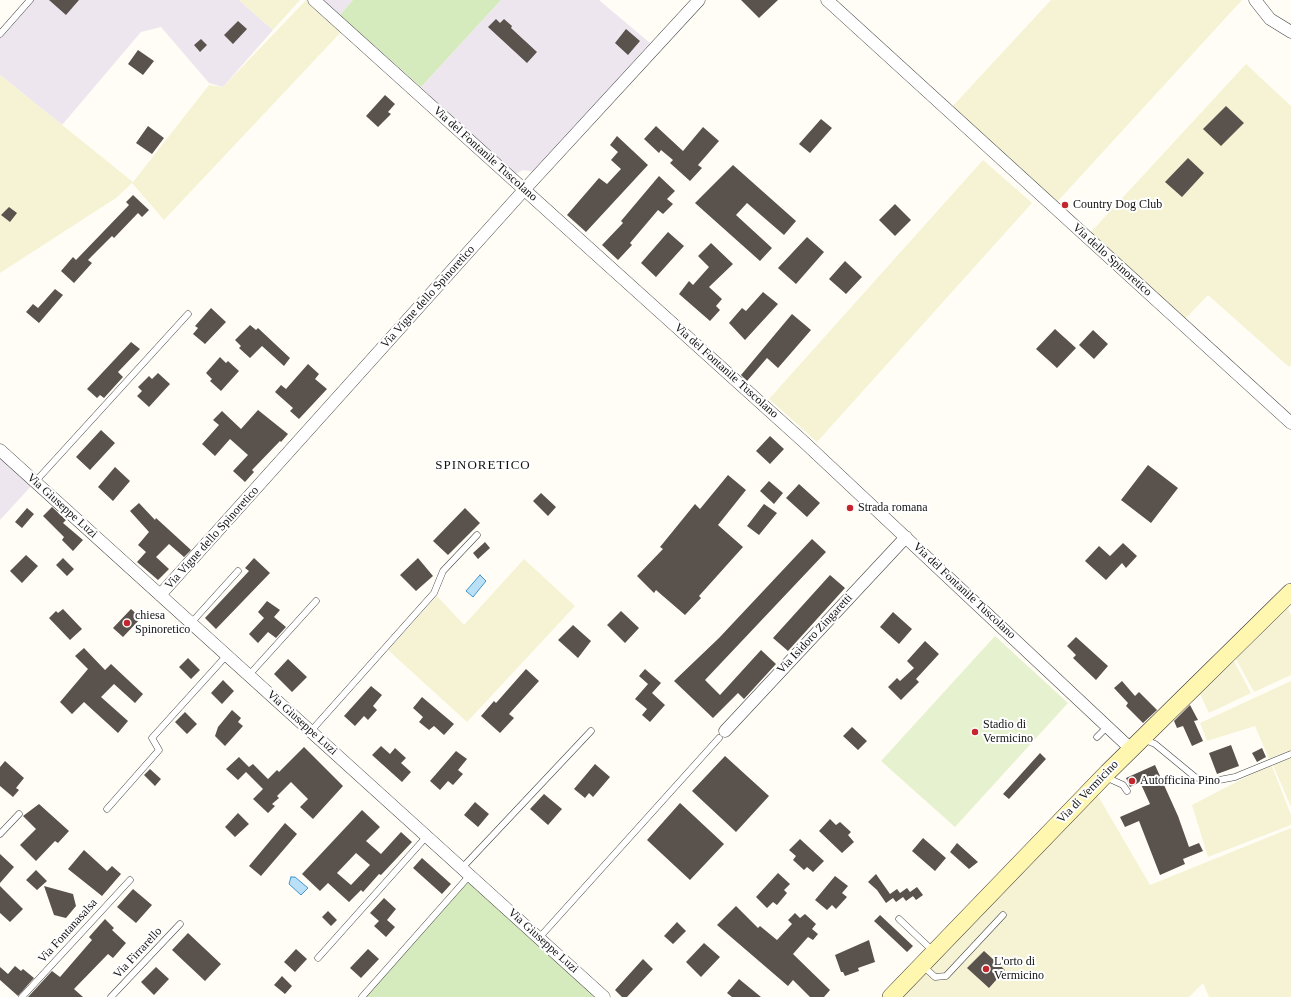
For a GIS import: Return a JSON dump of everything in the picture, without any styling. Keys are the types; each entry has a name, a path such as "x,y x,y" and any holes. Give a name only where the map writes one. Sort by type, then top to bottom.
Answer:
{"main road":[{"name":"Via di Vermicino","path":"891,997 1136,744 1290,597"}],"street":[{"name":"Via del Fontanile Tuscolano","path":"314,0 804,442 1108,726 1136,744"},
{"name":"Via Vigne dello Spinoretico","path":"160,595 524,190 699,0"},
{"name":"Via dello Spinoretico","path":"827,0 1291,423"},
{"path":"1255,0 1270,19 1291,32"},
{"name":"Via Giuseppe Luzi","path":"0,450 604,997"},
{"name":"Via Isidoro Zingaretti","path":"722,735 906,537"}],"lane":[{"path":"0,34 30,0"},
{"path":"35,482 188,314"},
{"path":"311,731 434,594 443,571 477,535"},
{"path":"191,623 238,571"},
{"path":"249,675 316,601"},
{"path":"107,809 159,750 152,738 227,655"},
{"path":"1097,737 1108,726"},
{"path":"362,997 466,871 591,731"},
{"path":"539,938 722,735"},
{"path":"1136,744 1155,744 1193,776 1206,782 1235,777 1291,754"},
{"path":"1110,779 1123,785 1127,791"},
{"path":"0,834 19,814"},
{"path":"318,958 427,836"},
{"name":"Via Fontanasalsa","path":"22,997 130,880"},
{"path":"922,965 932,975 943,977 1003,916"},
{"path":"899,919 935,952"},
{"name":"Via Firrarello","path":"111,997 180,924"}],"shaded area":[{"path":"30,0 239,0 273,30 223,87 209,83 161,27 141,32 62,125 0,75 0,34"},
{"path":"239,0 300,0 273,30"},
{"path":"306,0 308,0 342,31 164,220 132,183 116,198 0,273 0,75 133,182 209,85 223,87"},
{"path":"322,0 353,0 340,15"},
{"path":"501,0 599,0 650,43 535,172 523,170 514,175 421,87"},
{"path":"1051,0 1242,0 1057,202 951,108"},
{"path":"1246,64 1291,106 1291,365 1289,367 1208,295 1185,319 1090,233"},
{"path":"983,160 1032,203 817,442 769,399"},
{"path":"0,450 35,482 0,520"},
{"path":"524,559 575,606 467,722 388,650 437,596 464,625"},
{"path":"1288,608 1291,615 1291,675 1254,692 1236,659"},
{"path":"1234,661 1251,693 1209,713 1200,694"},
{"path":"1291,681 1291,750 1269,759 1255,726 1207,741 1200,723"},
{"path":"1291,756 1291,807 1272,763"},
{"path":"1271,764 1291,815 1291,825 1208,857 1192,805"},
{"path":"1097,794 1150,885 1291,828 1291,997 1209,997 1203,983 1189,997 903,997"}],"green space":[{"path":"353,0 501,0 421,87 340,15"},
{"name":"Stadio di Vermicino","path":"995,636 1068,703 955,827 881,761"},
{"path":"470,875 604,997 362,997"}],"water":[{"path":"480,575 486,581 473,597 466,591"},
{"path":"291,877 295,877 308,888 301,895 289,884"}],"building":[{"path":"49,0 79,0 66,15"},
{"path":"741,0 778,0 759,18"},
{"path":"496,19 500,23 504,19 512,26 511,28 537,52 527,63 488,27"},
{"path":"238,21 247,29 233,44 224,35"},
{"path":"626,29 640,41 628,55 615,43"},
{"path":"201,39 207,45 200,52 194,45"},
{"path":"138,50 154,61 143,75 128,64"},
{"path":"385,95 395,104 388,112 391,114 378,127 366,116"},
{"path":"1226,106 1244,123 1221,146 1203,129"},
{"path":"821,119 832,128 810,153 799,144"},
{"path":"148,126 164,138 152,154 136,143"},
{"path":"656,126 683,151 703,127 719,141 698,165 702,168 690,181 670,163 673,160 661,150 659,153 644,139"},
{"path":"617,136 648,165 586,232 567,215 599,178 607,184 621,169 611,160 618,152 610,145"},
{"path":"1188,158 1204,173 1182,197 1165,182"},
{"path":"733,165 796,221 784,235 747,203 736,215 772,248 760,261 695,203"},
{"path":"659,176 675,191 667,199 673,204 663,214 658,210 630,243 632,245 618,260 602,245 623,223 621,221"},
{"path":"133,195 149,210 142,217 138,213 114,238 112,236 88,260 92,263 74,283 61,271 73,257 76,260 129,205 126,202"},
{"path":"895,204 911,220 895,236 879,220"},
{"path":"9,207 17,213 10,222 1,215"},
{"path":"668,232 684,246 656,277 641,263"},
{"path":"807,237 824,252 796,284 778,268"},
{"path":"711,243 733,264 709,287 722,299 716,306 720,310 710,321 679,294 689,281 693,285 709,267 698,256"},
{"path":"845,261 862,277 846,294 829,279"},
{"path":"55,289 63,295 39,323 26,312 33,304 38,308"},
{"path":"763,292 778,304 745,340 729,323 742,308 746,311"},
{"path":"211,308 226,322 205,344 193,334 198,328 195,326"},
{"path":"792,314 811,330 778,368 767,358 747,381 741,375"},
{"path":"250,325 256,330 258,328 290,358 284,366 262,346 250,358 239,348 241,346 235,340"},
{"path":"1055,329 1076,348 1057,368 1036,349"},
{"path":"1093,330 1108,344 1094,359 1079,345"},
{"path":"131,342 140,349 118,372 123,377 104,398 100,395 97,398 87,389"},
{"path":"220,357 226,363 228,361 239,371 221,391 210,381 212,379 206,373"},
{"path":"308,364 319,374 315,379 327,389 299,419 290,411 293,408 275,392 281,385 286,389"},
{"path":"158,373 170,384 149,407 137,396 142,391 138,387 149,376 152,379"},
{"path":"258,410 288,434 252,470 254,472 245,482 233,471 248,455 230,439 215,456 202,444 219,425 213,420 222,411 241,429"},
{"path":"101,430 115,443 90,470 76,457"},
{"path":"770,436 784,449 770,464 756,451"},
{"path":"1148,465 1178,488 1151,523 1121,500"},
{"path":"115,467 130,481 113,501 98,487"},
{"path":"728,475 746,490 718,525 743,547 699,596 701,598 685,615 656,590 654,593 637,576 663,549 660,547 695,504 700,509"},
{"path":"769,481 783,493 774,504 760,491"},
{"path":"799,484 820,503 807,517 786,498"},
{"path":"541,493 556,507 548,516 533,501"},
{"path":"139,503 155,520 156,518 191,550 184,557 169,544 156,557 169,569 158,580 137,562 146,552 138,545 149,532 130,511"},
{"path":"764,504 777,513 759,535 747,526"},
{"path":"52,507 66,520 63,523 83,540 73,551 62,540 64,537 43,516"},
{"path":"27,508 34,514 22,528 15,522"},
{"path":"465,508 480,523 448,555 433,541"},
{"path":"812,539 826,552 705,680 720,695 761,650 776,664 744,699 738,693 713,718 674,681 719,638"},
{"path":"485,542 490,548 478,559 473,553"},
{"path":"1123,543 1137,556 1126,568 1122,563 1106,580 1085,561 1099,546 1110,556"},
{"path":"26,555 38,566 22,583 10,571"},
{"path":"63,558 74,569 67,576 56,565"},
{"path":"254,558 270,573 216,629 205,618 249,571 245,568"},
{"path":"418,558 433,576 416,591 400,575"},
{"path":"830,575 845,588 788,651 773,638"},
{"path":"267,601 280,610 274,617 286,627 276,638 268,632 258,643 249,634 264,618 258,612"},
{"path":"63,609 82,629 70,640 49,618 56,611 58,613"},
{"name":"chiesa Spinoretico","path":"131,609 141,618 123,637 113,628"},
{"path":"621,611 639,628 625,643 607,625"},
{"path":"893,612 912,629 899,644 880,627"},
{"path":"573,625 591,641 578,658 558,640"},
{"path":"1076,637 1108,666 1096,680 1073,658 1076,655 1067,646"},
{"path":"925,641 939,654 916,679 919,682 901,700 888,687 897,678 900,681 914,668 907,661"},
{"path":"84,648 105,670 111,664 143,694 135,703 114,684 101,697 128,721 118,733 84,702 72,714 60,702 88,669 75,656"},
{"path":"188,658 200,670 191,679 179,667"},
{"path":"288,659 307,677 292,692 274,674"},
{"path":"526,669 539,681 509,714 514,718 500,733 481,716 494,701 496,703"},
{"path":"645,669 661,683 652,693 665,705 650,722 642,715 647,709 635,699 648,684 639,676"},
{"path":"223,680 234,691 222,704 211,693"},
{"path":"1122,681 1135,696 1139,692 1157,710 1143,723 1126,706 1128,703 1114,688"},
{"path":"371,686 382,695 373,706 377,710 368,720 364,716 355,726 344,716"},
{"path":"422,697 454,724 444,735 434,726 429,730 419,722 423,717 413,708"},
{"path":"1190,705 1198,720 1194,721 1203,741 1192,746 1183,726 1177,728 1174,721"},
{"path":"232,710 241,718 238,722 243,726 225,746 215,736 218,727"},
{"path":"185,712 197,724 187,734 175,722"},
{"path":"852,727 867,741 858,750 843,736"},
{"path":"1231,745 1239,766 1217,774 1209,753"},
{"path":"381,746 390,754 395,748 406,758 401,763 411,772 402,782 372,755"},
{"path":"304,747 343,786 313,819 300,807 308,799 291,782 277,796 279,798 272,804 275,806 268,813 253,799 263,789 246,772 238,780 226,769 239,757 249,767 253,764 268,779 277,770 279,772"},
{"path":"1262,748 1266,757 1257,762 1252,753"},
{"path":"456,751 467,759 458,770 463,774 453,785 448,781 440,790 430,781"},
{"path":"1040,753 1046,759 1009,799 1003,794"},
{"path":"725,756 769,796 736,832 692,791"},
{"path":"5,761 24,778 16,788 19,790 13,797 0,786 0,767"},
{"path":"595,764 610,777 593,797 589,793 585,798 574,789"},
{"path":"1155,765 1178,816 1189,847 1199,843 1203,851 1183,859 1185,864 1160,875 1139,821 1125,827 1120,817 1150,804 1140,782 1130,787 1126,778"},
{"path":"150,769 161,779 155,786 144,775"},
{"path":"544,794 562,809 548,825 530,809"},
{"path":"475,802 489,814 478,827 464,815"},
{"path":"680,803 724,844 690,880 647,840"},
{"path":"39,804 69,831 58,843 55,841 36,861 20,845 36,829 23,816"},
{"path":"362,810 380,827 366,841 381,854 401,832 412,842 381,875 379,874 363,892 361,890 349,902 328,883 320,891 302,874","holes":["356,853 370,865 351,885 337,873"]},
{"path":"238,813 249,824 235,837 225,827"},
{"path":"830,819 836,825 840,822 851,832 848,835 854,842 842,853 819,831"},
{"path":"285,823 297,834 261,876 249,866"},
{"path":"923,838 946,858 935,871 912,851"},
{"path":"800,839 824,861 813,872 807,867 804,870 793,860 796,856 789,850"},
{"path":"957,843 978,862 969,869 950,852"},
{"path":"84,850 107,871 112,866 121,874 102,896 68,869"},
{"path":"0,854 14,867 0,883"},
{"path":"422,858 451,884 442,894 413,868"},
{"path":"36,870 47,881 37,890 26,880"},
{"path":"778,873 790,884 784,890 787,893 777,905 773,902 767,908 756,897"},
{"path":"876,874 890,894 897,889 903,897 896,902 893,898 886,903 877,890 868,882"},
{"path":"835,876 848,886 842,893 847,897 836,909 832,905 827,910 815,900"},
{"path":"0,886 23,909 10,922 0,913"},
{"path":"44,886 73,894 76,906 66,918 54,915"},
{"path":"917,887 923,895 916,900 910,892"},
{"path":"907,888 913,896 906,901 900,893"},
{"path":"133,889 152,905 136,923 117,907"},
{"path":"384,898 396,909 387,920 395,927 386,937 374,926 379,921 370,913"},
{"path":"736,906 758,928 760,926 777,940 792,924 788,920 795,913 800,918 805,914 816,924 812,929 818,934 813,940 808,937 793,954 830,990 824,997 810,997 793,980 788,986 717,925"},
{"path":"328,911 337,920 331,926 322,917"},
{"path":"880,915 913,946 907,952 874,921"},
{"path":"105,919 114,928 112,930 126,943 113,958 108,954 74,989 83,997 28,997 52,971 60,977 92,940 89,937"},
{"path":"677,922 686,931 673,944 664,936"},
{"path":"188,933 221,964 205,981 172,950"},
{"path":"869,940 875,962 858,968 859,971 845,976 843,972 841,972 835,955"},
{"path":"704,943 720,957 701,977 686,962"},
{"path":"296,949 307,959 295,972 284,962"},
{"path":"368,949 379,959 361,978 350,968"},
{"name":"L'orto di Vermicino","path":"984,951 1005,970 989,988 967,968"},
{"path":"643,959 653,969 627,997 622,997 615,990"},
{"path":"15,966 21,971 23,969 34,978 18,996 0,980 0,967 8,974"},
{"path":"156,967 169,979 154,995 141,982"},
{"path":"282,976 292,986 285,994 274,985"},
{"path":"739,979 761,997 732,997 727,993"}],"place":[{"name":"Country Dog Club","path":"1065,205"},
{"name":"Strada romana","path":"850,508"},
{"name":"chiesa Spinoretico","path":"127,623"},
{"name":"Stadio di Vermicino","path":"975,732"},
{"name":"Autofficina Pino","path":"1132,781"},
{"name":"L'orto di Vermicino","path":"986,969"}],"district":[{"name":"SPINORETICO","path":"483,466"}]}
